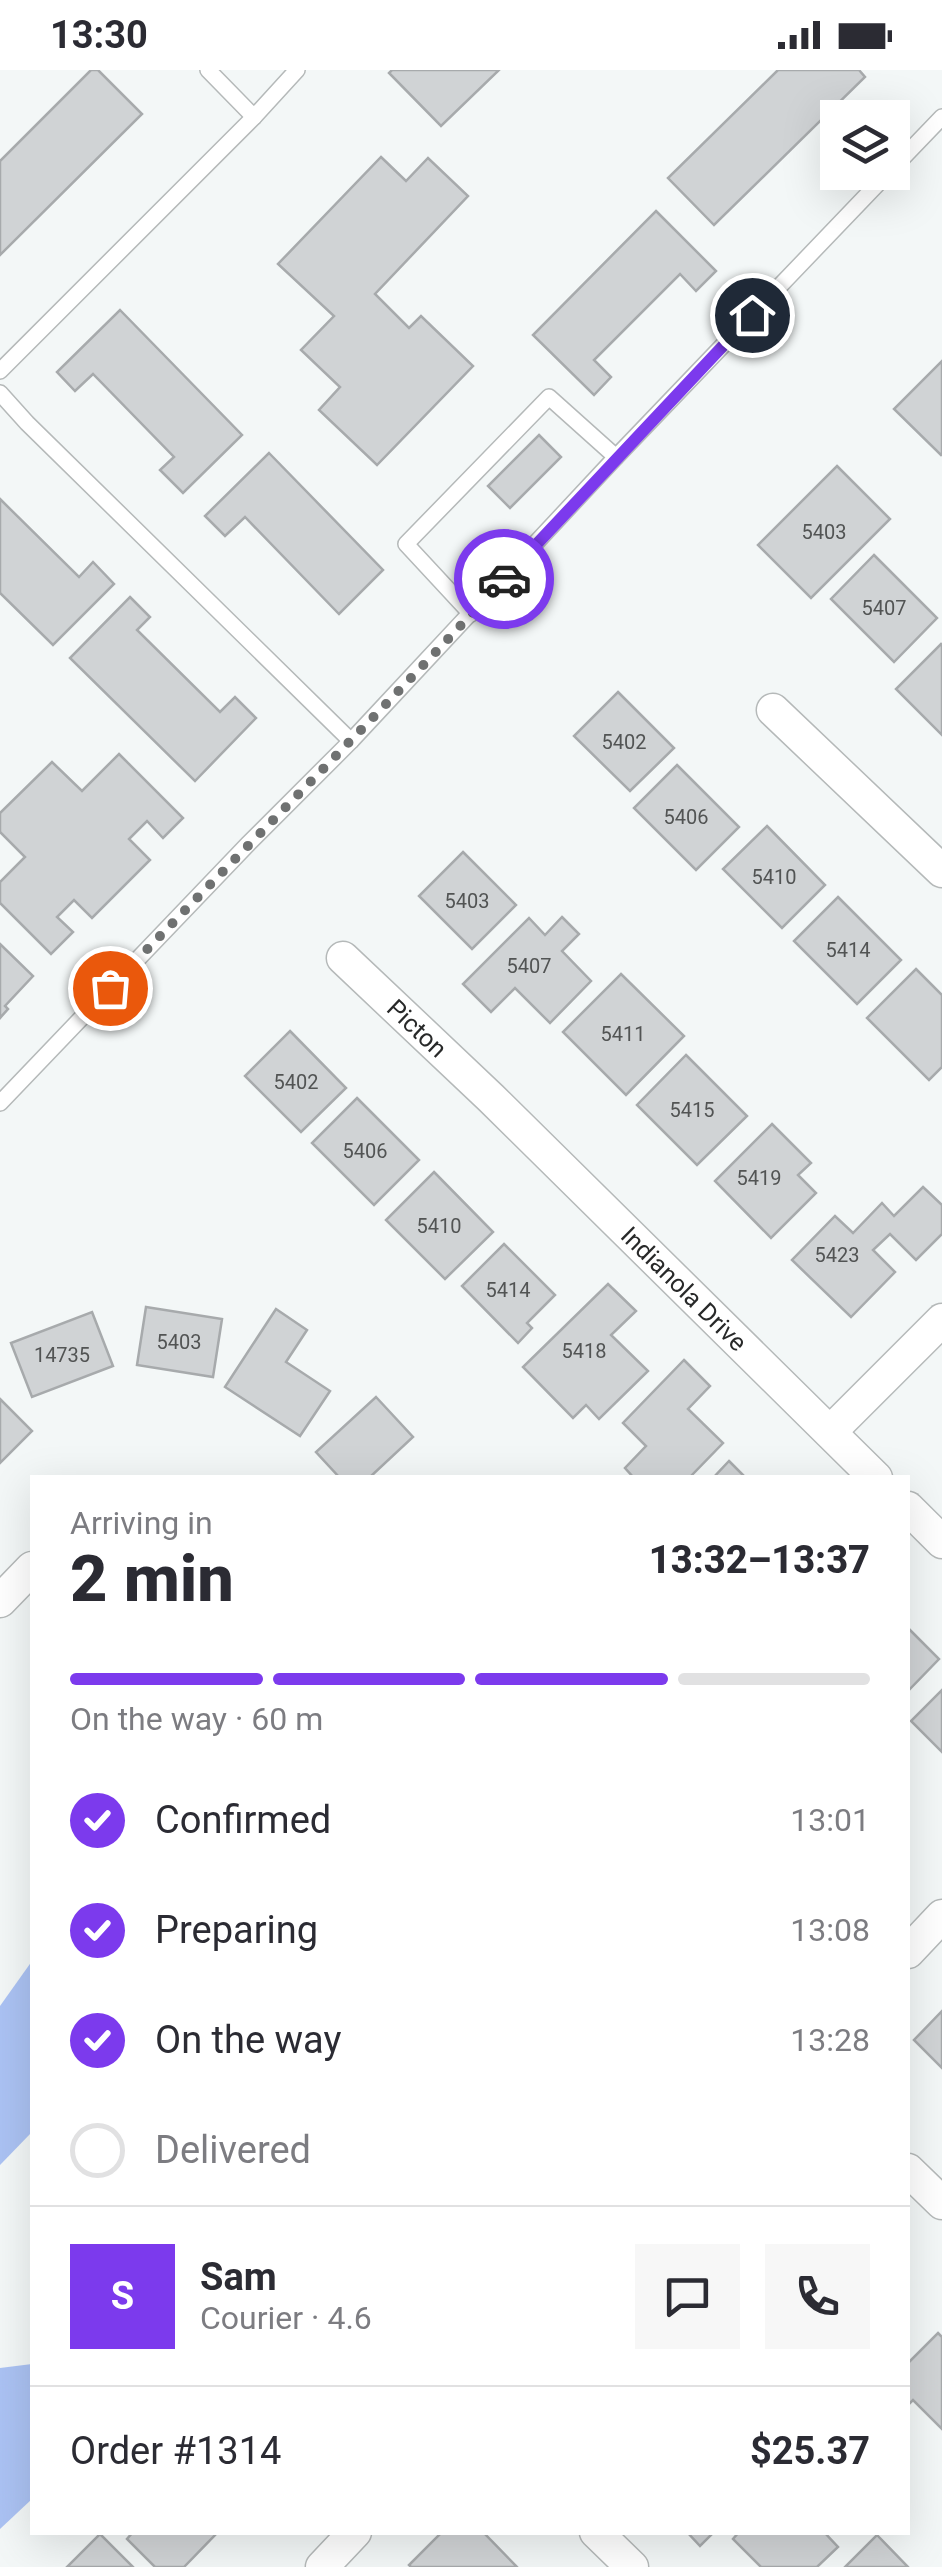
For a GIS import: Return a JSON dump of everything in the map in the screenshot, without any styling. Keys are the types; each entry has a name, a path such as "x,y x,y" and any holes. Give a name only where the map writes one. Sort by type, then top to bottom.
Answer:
{"street":[{"path":"773,710 942,871"},
{"name":"Picton","path":"344,958 491,1098"},
{"name":"Indianola Drive","path":"491,1098 873,1475"},
{"path":"830,1432 942,1320"},
{"path":"910,1510 942,1542"},
{"path":"0,1601 30,1570"},
{"path":"910,1950 942,1916"},
{"path":"910,2172 942,2204"},
{"path":"322,2567 352,2535"},
{"path":"599,2535 632,2567"}],"lane":[{"path":"208,70 254,117"},
{"path":"0,370 297,70"},
{"path":"910,150 942,117"},
{"path":"0,1103 351,740 872,190"},
{"path":"0,393 351,740"},
{"path":"471,614 406,544 549,397 616,458"}],"water":[{"path":"30,1964 30,2134 0,2165 0,2006"},
{"path":"30,2364 30,2501 0,2529 0,2368"}],"building":[{"path":"91,70 98,70 142,114 0,255 0,161"},
{"path":"499,70 441,126 389,73"},
{"path":"778,70 859,70 865,77 842,100 820,100 820,121 714,225 668,178"},
{"path":"381,157 406,181 428,158 468,196 375,294 409,328 421,316 473,366 377,465 319,410 340,387 301,350 334,316 278,264"},
{"path":"656,211 716,271 696,291 680,274 594,360 611,377 594,395 533,335"},
{"path":"120,310 242,435 183,493 160,470 174,457 93,374 75,391 57,372"},
{"path":"942,361 942,454 941,455 894,409"},
{"path":"539,435 561,457 510,508 488,486"},
{"path":"269,453 383,570 339,614 245,517 225,536 205,516"},
{"path":"837,466 890,519 811,598 758,545"},
{"path":"0,499 79,577 93,562 114,584 53,645 0,593"},
{"path":"874,555 937,618 894,662 831,599"},
{"path":"130,597 150,617 137,630 220,712 235,697 256,718 195,781 70,658"},
{"path":"942,645 942,735 896,689"},
{"path":"618,692 674,748 630,791 574,736"},
{"path":"119,754 183,818 163,838 147,821 129,839 150,860 92,918 74,900 57,917 73,932 51,954 0,903 0,882 25,857 0,832 0,813 52,762 82,791"},
{"path":"677,765 739,827 696,870 634,808"},
{"path":"767,826 825,885 782,928 723,869"},
{"path":"463,852 516,905 472,949 419,896"},
{"path":"838,897 901,960 857,1004 794,941"},
{"path":"562,917 579,934 562,951 591,981 550,1023 515,988 491,1012 463,984 529,918 545,935"},
{"path":"0,944 33,976 5,1006 8,1009 0,1018"},
{"path":"916,969 942,995 942,1067 929,1080 867,1018"},
{"path":"621,974 684,1036 626,1095 563,1032"},
{"path":"290,1031 346,1088 301,1132 245,1076"},
{"path":"686,1055 747,1116 697,1165 637,1105"},
{"path":"357,1098 419,1160 374,1205 312,1143"},
{"path":"772,1124 811,1163 798,1175 816,1193 771,1238 715,1181"},
{"path":"434,1172 493,1232 445,1279 386,1220"},
{"path":"923,1187 942,1205 942,1234 916,1260 890,1234 873,1250 895,1272 851,1317 792,1260 835,1216 853,1233 882,1203 894,1216"},
{"path":"504,1244 555,1295 527,1323 532,1328 518,1343 462,1286"},
{"path":"608,1284 636,1311 611,1335 648,1371 599,1419 586,1405 573,1418 523,1367"},
{"path":"146,1307 222,1319 213,1377 137,1365"},
{"path":"276,1309 307,1330 286,1362 330,1391 300,1436 225,1387"},
{"path":"92,1312 113,1366 32,1397 11,1343"},
{"path":"684,1360 710,1386 688,1409 723,1443 692,1475 631,1475 625,1468 646,1446 623,1423"},
{"path":"376,1397 413,1437 372,1475 337,1475 316,1452"},
{"path":"0,1399 32,1431 0,1463"},
{"path":"729,1461 743,1475 716,1475"},
{"path":"910,1630 939,1659 910,1689"},
{"path":"942,1690 942,1752 911,1721"},
{"path":"942,2011 942,2068 914,2040"},
{"path":"938,2333 942,2337 942,2429 913,2400 910,2403 910,2361"},
{"path":"101,2535 133,2567 67,2567"},
{"path":"130,2535 215,2535 184,2567 155,2567 127,2539"},
{"path":"439,2535 486,2535 517,2567 411,2567"},
{"path":"690,2535 711,2535 700,2546"},
{"path":"736,2535 827,2535 838,2547 817,2567 761,2567 733,2539"},
{"path":"877,2535 908,2567 845,2567"}],"way so far":[{"path":"110,988 504,579"}],"route":[{"path":"504,579 752,315"}]}
